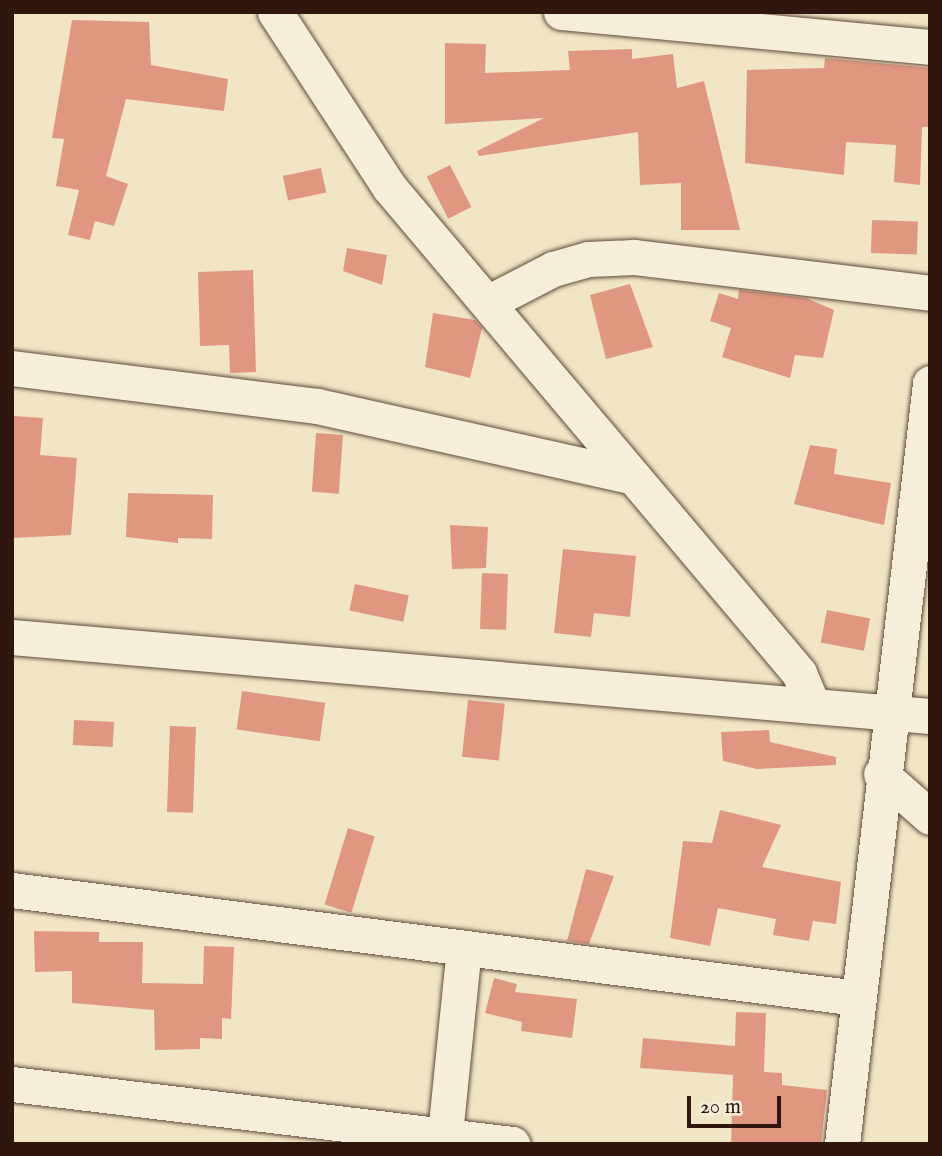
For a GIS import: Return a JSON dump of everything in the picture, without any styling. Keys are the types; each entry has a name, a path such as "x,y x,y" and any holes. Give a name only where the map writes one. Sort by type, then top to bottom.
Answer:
{"street":[{"path":"275,12 389,187 489,302 630,476 799,673 812,704"},
{"path":"561,12 930,47"},
{"path":"489,302 553,269 588,259 634,257 930,292"},
{"path":"12,368 317,406 630,476"},
{"path":"842,1144 881,774 930,383"},
{"path":"12,637 890,710 930,716"},
{"path":"881,774 930,817"},
{"path":"12,890 857,998"},
{"path":"444,1140 464,948"},
{"path":"12,1084 444,1140 512,1144"}],"building":[{"path":"72,20 149,22 151,65 228,79 224,111 126,99 106,176 128,184 114,226 95,221 90,240 68,235 79,190 56,186 64,139 52,138"},
{"path":"445,43 486,44 485,73 570,70 568,51 632,49 632,59 673,54 677,88 704,81 740,230 681,230 681,183 640,185 638,132 479,156 477,151 544,118 445,124"},
{"path":"825,58 930,68 930,127 922,127 920,185 894,182 896,145 846,142 844,175 745,163 747,70 824,68"},
{"path":"450,165 471,207 448,219 427,177"},
{"path":"321,168 326,192 288,201 283,176"},
{"path":"872,220 918,222 917,255 871,253"},
{"path":"347,248 387,255 382,285 343,271"},
{"path":"253,270 256,372 230,373 229,345 200,346 198,272"},
{"path":"630,284 653,347 606,359 590,295"},
{"path":"739,290 806,298 834,310 823,358 795,355 790,378 722,357 731,328 710,321 719,293 738,299"},
{"path":"433,313 475,320 482,328 470,378 425,367"},
{"path":"14,416 43,418 40,455 77,458 71,535 12,538"},
{"path":"316,433 343,435 339,494 312,492"},
{"path":"810,445 837,449 834,474 891,483 884,525 794,504"},
{"path":"128,493 213,495 212,539 178,538 178,543 126,537"},
{"path":"450,525 488,527 486,568 452,569"},
{"path":"563,549 636,556 630,617 594,613 591,637 554,633"},
{"path":"482,573 508,574 506,630 480,629"},
{"path":"355,584 409,595 403,622 349,610"},
{"path":"827,610 870,618 864,651 821,642"},
{"path":"242,691 325,703 320,741 237,730"},
{"path":"468,700 505,704 499,761 462,757"},
{"path":"74,720 114,722 113,747 73,745"},
{"path":"170,726 196,727 193,813 167,812"},
{"path":"769,730 770,742 836,757 836,765 757,769 723,761 721,732"},
{"path":"720,810 781,825 762,867 841,882 836,924 813,921 809,941 773,935 776,919 718,908 710,946 670,938 683,841 712,843"},
{"path":"348,828 375,836 351,913 325,905"},
{"path":"586,869 614,876 589,944 567,941"},
{"path":"34,931 99,932 99,942 143,942 142,983 203,984 204,946 234,947 231,1019 222,1018 222,1039 200,1038 200,1049 155,1050 154,1010 72,1003 72,971 35,972"},
{"path":"494,978 517,984 515,992 577,999 572,1038 521,1031 522,1022 485,1013"},
{"path":"736,1012 766,1013 764,1072 782,1073 782,1085 827,1090 821,1144 731,1144 733,1075 640,1068 643,1038 735,1046"}]}
